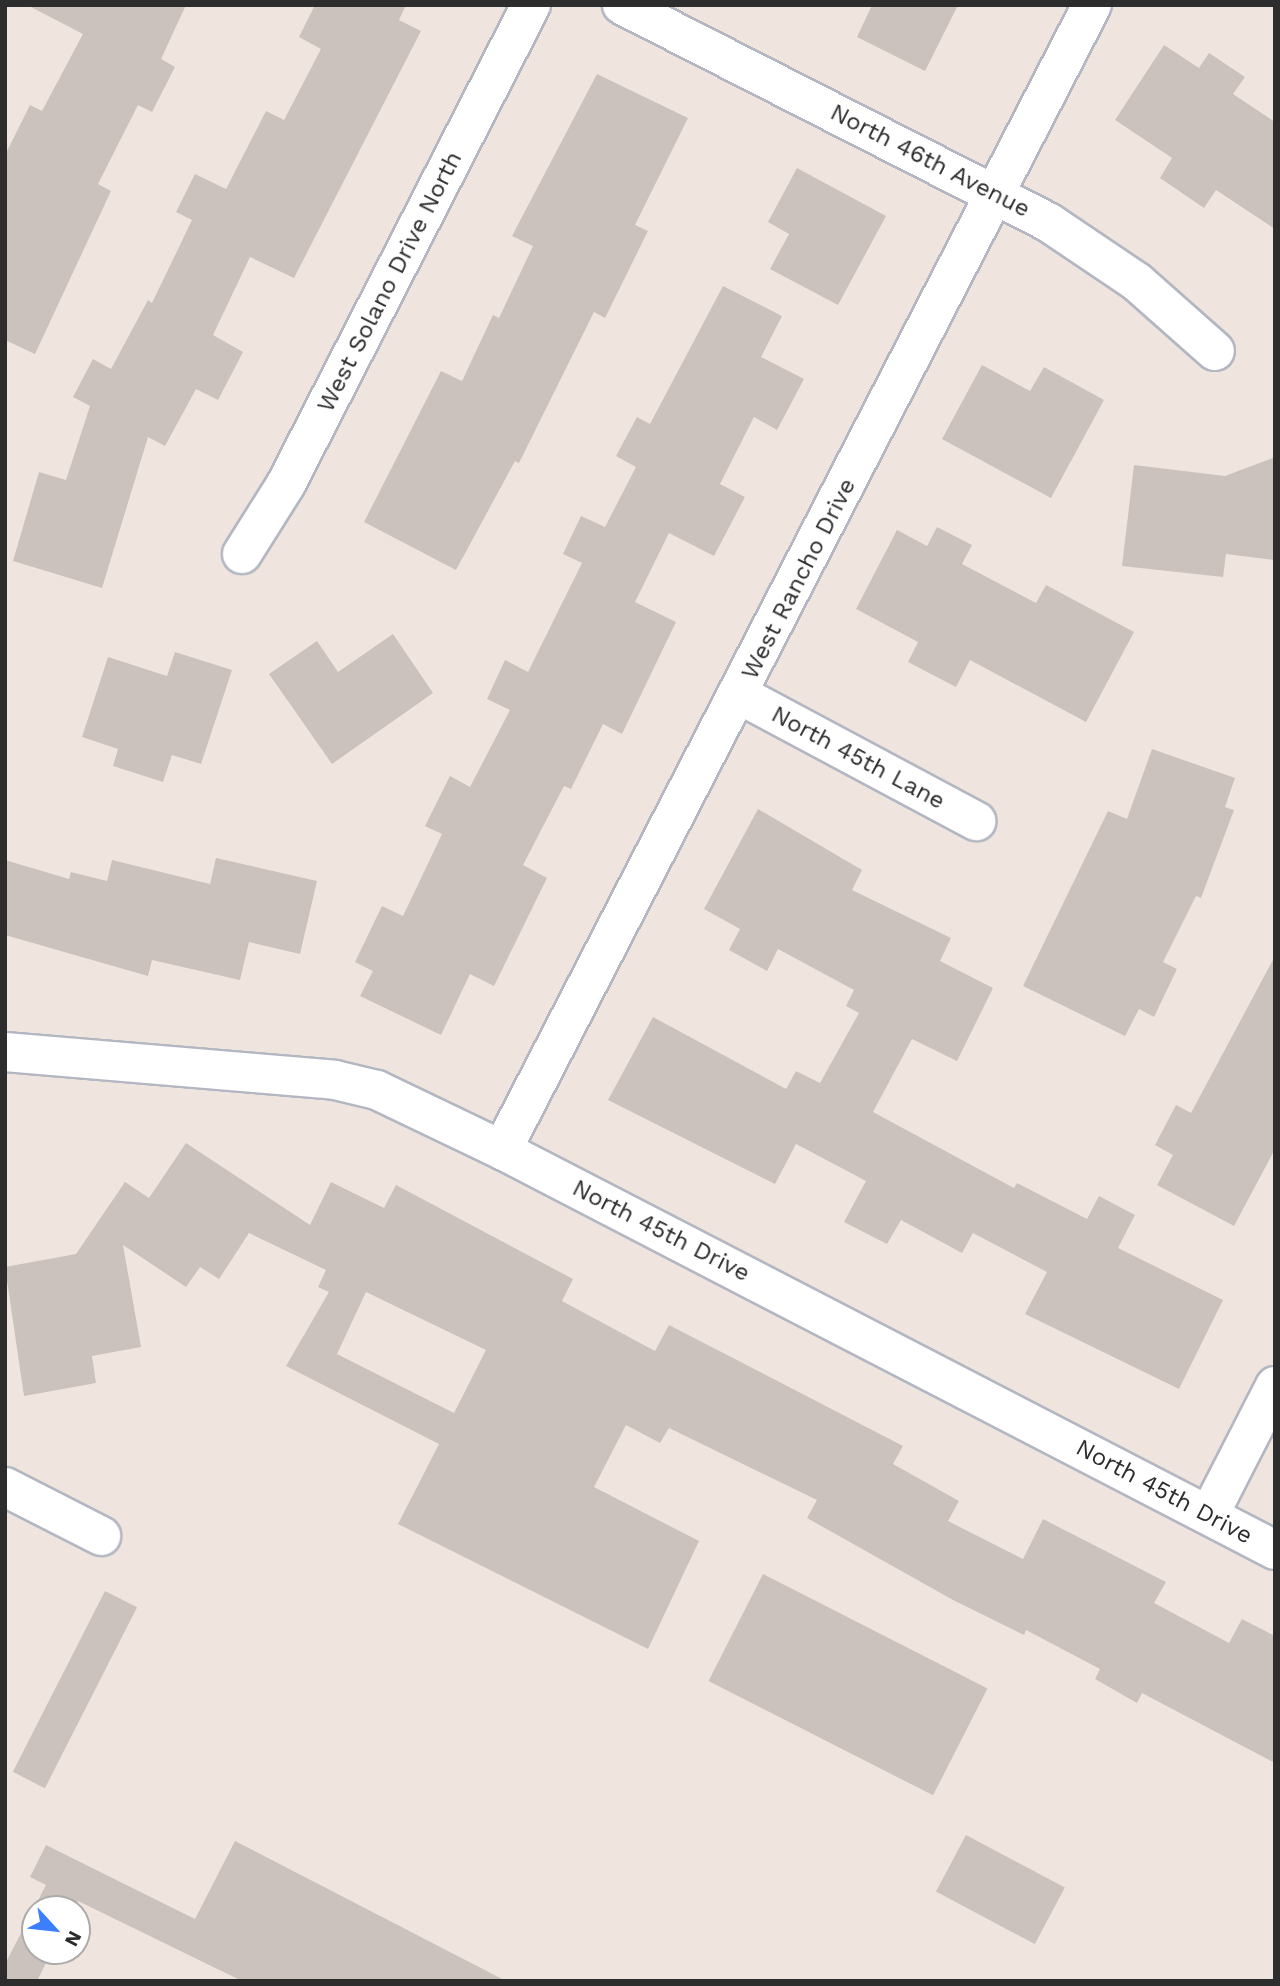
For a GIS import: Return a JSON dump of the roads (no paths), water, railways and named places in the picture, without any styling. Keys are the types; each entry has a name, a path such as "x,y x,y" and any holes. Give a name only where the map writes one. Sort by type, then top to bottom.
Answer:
{"street":[{"name":"West Solano Drive North","path":"242,554 286,484 531,5"},
{"name":"North 46th Avenue","path":"622,5 1048,222 1137,282 1215,351"},
{"name":"West Rancho Drive","path":"502,1150 740,695 1092,5"},
{"name":"North 45th Lane","path":"740,695 976,821"},
{"name":"North 45th Drive","path":"5,1052 335,1080 390,1096 502,1150 1275,1550"},
{"path":"1209,1515 1275,1386"},
{"path":"5,1487 101,1536"}]}
